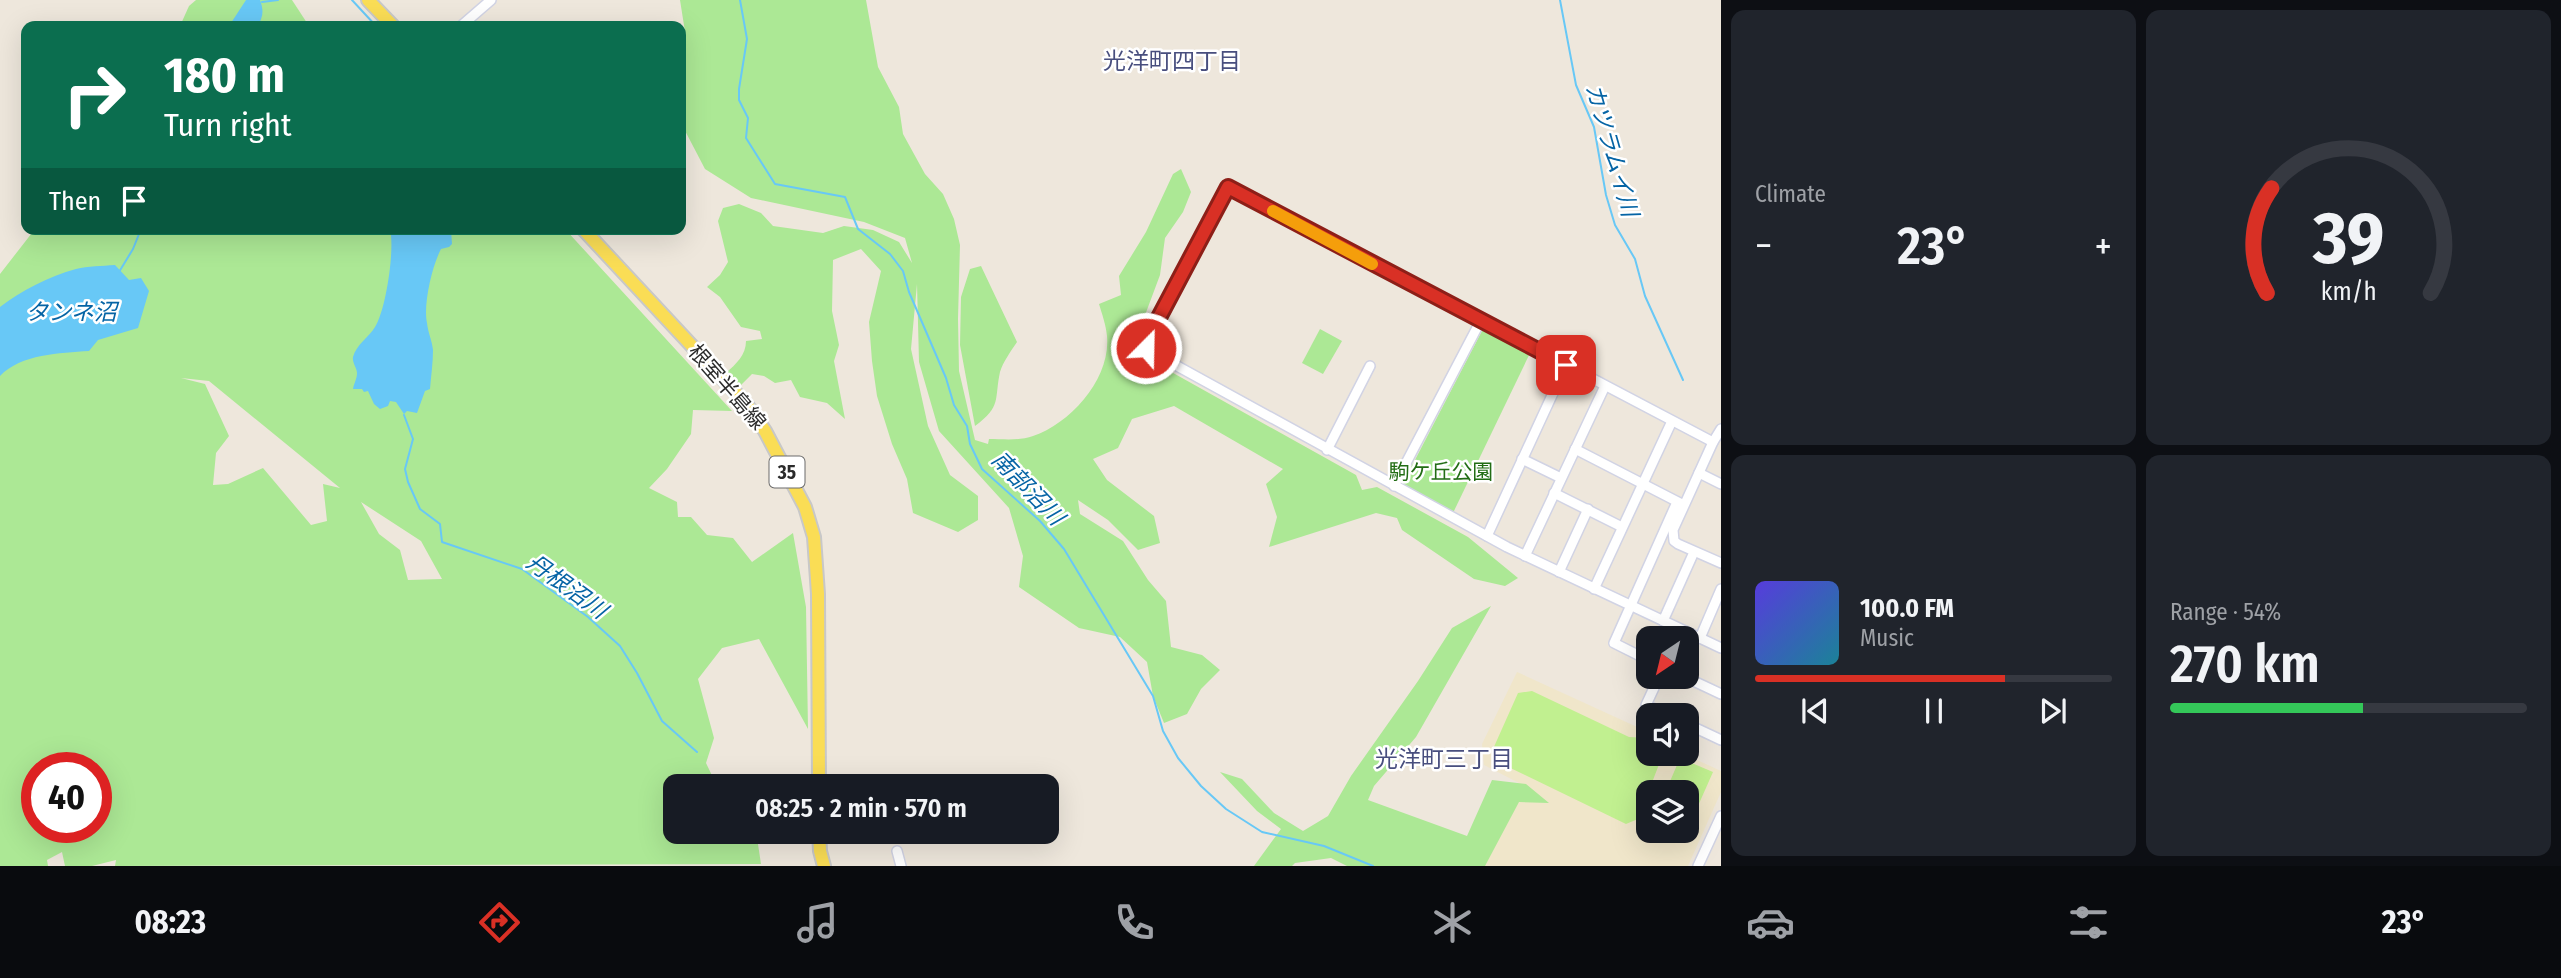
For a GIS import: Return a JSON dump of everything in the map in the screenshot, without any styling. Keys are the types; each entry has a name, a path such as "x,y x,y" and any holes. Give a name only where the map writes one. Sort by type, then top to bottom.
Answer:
{"main road":[{"path":"368,0 388,21"},
{"name":"根室半島線","path":"589,235 747,405 765,431 805,508 814,537 818,594 819,774"},
{"path":"820,844 824,866"}],"street":[{"path":"467,21 491,0"},
{"path":"1669,626 1525,556 1327,450 1146,348 1146,342 1228,187 1672,421 1716,441"},
{"path":"1394,486 1481,320"},
{"path":"1487,536 1566,365"},
{"path":"1327,450 1370,366"},
{"path":"1525,556 1605,386"},
{"path":"1594,589 1672,421"},
{"path":"1636,654 1614,643 1629,605 1721,429"},
{"path":"1575,449 1681,504"},
{"path":"1522,459 1561,478"},
{"path":"1699,473 1721,484"},
{"path":"1555,493 1622,527"},
{"path":"1681,504 1673,536 1678,544 1721,563"},
{"path":"1559,572 1588,509"},
{"path":"1663,621 1694,552"},
{"path":"1721,589 1700,638 1721,648"},
{"path":"1699,684 1721,694"},
{"path":"1699,730 1721,740"},
{"path":"1698,866 1721,816"},
{"path":"897,851 901,866"}],"shaded area":[{"path":"1517,672 1636,727 1636,766 1699,766 1699,761 1721,771 1721,792 1699,841 1699,780 1636,780 1636,843 1698,843 1688,866 1481,866 1519,783 1484,765 1482,744"}],"green space":[{"path":"196,0 292,0 306,21 182,21 189,6"},
{"path":"680,0 866,0 878,67 899,107 903,134 925,174 943,194 954,219 960,245 959,371 975,440 988,444 989,439 1028,438 1061,421 1086,397 1102,368 1107,352 1104,320 1099,304 1121,295 1119,276 1146,232 1173,174 1181,169 1191,192 1183,212 1165,238 1160,275 1132,350 1356,475 1362,490 1377,487 1468,537 1518,578 1505,586 1474,579 1402,530 1397,518 1376,513 1269,547 1277,517 1266,484 1283,469 1174,406 1132,419 1118,448 1093,459 1107,480 1154,516 1160,543 1138,550 1108,520 1078,500 1080,514 1123,541 1148,580 1166,601 1171,647 1202,655 1220,670 1201,689 1187,714 1164,723 1153,696 1147,662 1120,637 1079,628 1019,587 1023,556 1009,508 939,431 919,362 917,284 911,349 928,426 950,475 978,496 978,520 958,532 913,513 907,479 892,444 877,396 872,361 869,322 881,271 861,249 833,260 832,311 839,345 834,361 845,419 827,403 800,397 791,380 775,383 764,376 752,374 740,386 726,373 742,355 746,341 762,339 760,331 741,327 720,297 707,287 720,275 728,262 718,221 723,208 739,204 761,213 773,226 823,233 844,226 873,230 899,242 912,263 905,238 864,222 751,198 705,169 686,133 686,21 683,21"},
{"path":"30,235 571,235 732,411 693,410 691,434 667,469 649,488 677,502 678,517 691,517 707,535 733,538 752,562 793,533 806,607 808,729 759,639 722,648 698,679 714,738 706,763 711,774 663,774 663,844 758,844 761,864 115,866 116,860 92,866 65,866 62,852 47,860 48,866 0,866 0,274","holes":["181,378 209,381 340,488 323,484 327,521 311,525 263,468 228,484 213,485 216,453 229,436 205,384","361,502 421,541 442,579 408,580 400,550 379,534"]},
{"path":"981,266 1017,342 1001,368 993,408 975,426 960,345 961,297 970,269"},
{"name":"駒ケ丘公園","path":"1484,327 1531,351 1453,513 1402,485"},
{"path":"1320,329 1342,341 1323,374 1302,363"},
{"path":"1491,606 1416,737 1374,786 1368,800 1467,836 1492,780 1526,784 1549,803 1519,802 1485,866 1347,866 1331,858 1295,863 1292,866 1254,866 1281,829 1257,811 1220,772 1242,779 1274,813 1303,831 1328,816 1351,776 1452,628"},
{"path":"1532,691 1629,737 1636,737 1636,766 1658,766 1653,780 1636,780 1636,820 1626,824 1500,763 1493,749 1518,693"},
{"path":"1677,766 1699,766 1713,772 1699,804 1699,780 1671,780"}],"water":[{"path":"246,0 260,0 260,21 232,21"},
{"path":"391,235 451,235 452,244 441,249 429,286 426,315 433,350 432,369 430,389 425,391 417,413 407,411 404,414 396,402 390,401 388,406 380,409 374,404 368,391 353,389 357,373 353,357 375,327 386,294"},
{"name":"タンネ沼","path":"115,265 129,280 141,278 149,291 138,328 98,340 89,351 30,359 0,376 0,307 26,290 56,276 81,268"}],"waterway":[{"name":"丹根沼川","path":"262,2 278,0"},
{"name":"丹根沼川","path":"352,0 371,21"},
{"name":"南部沼川","path":"740,0 747,39 739,100 748,118 746,138 775,184 845,197 858,229 890,254 903,271 909,292 946,378 954,405 967,426 970,444 982,469 1040,521 1064,549 1153,696 1163,731 1178,758 1201,786 1226,809 1262,832 1324,846 1373,866"},
{"name":"カツラムイ川","path":"1560,0 1576,85 1594,127 1606,195 1615,225 1635,259 1645,296 1683,380"},
{"name":"丹根沼川","path":"119,272 139,235"},
{"name":"丹根沼川","path":"404,415 413,439 405,469 408,482 420,509 440,524 442,542 522,569 588,617 620,646 662,721 697,752"}],"slow traffic":[{"path":"1273,211 1372,264"}],"district":[{"name":"光洋町四丁目","path":"1172,61"},
{"name":"光洋町三丁目","path":"1444,759"}],"route":[{"path":"1146,348 1146,342 1228,187 1566,365"}]}
